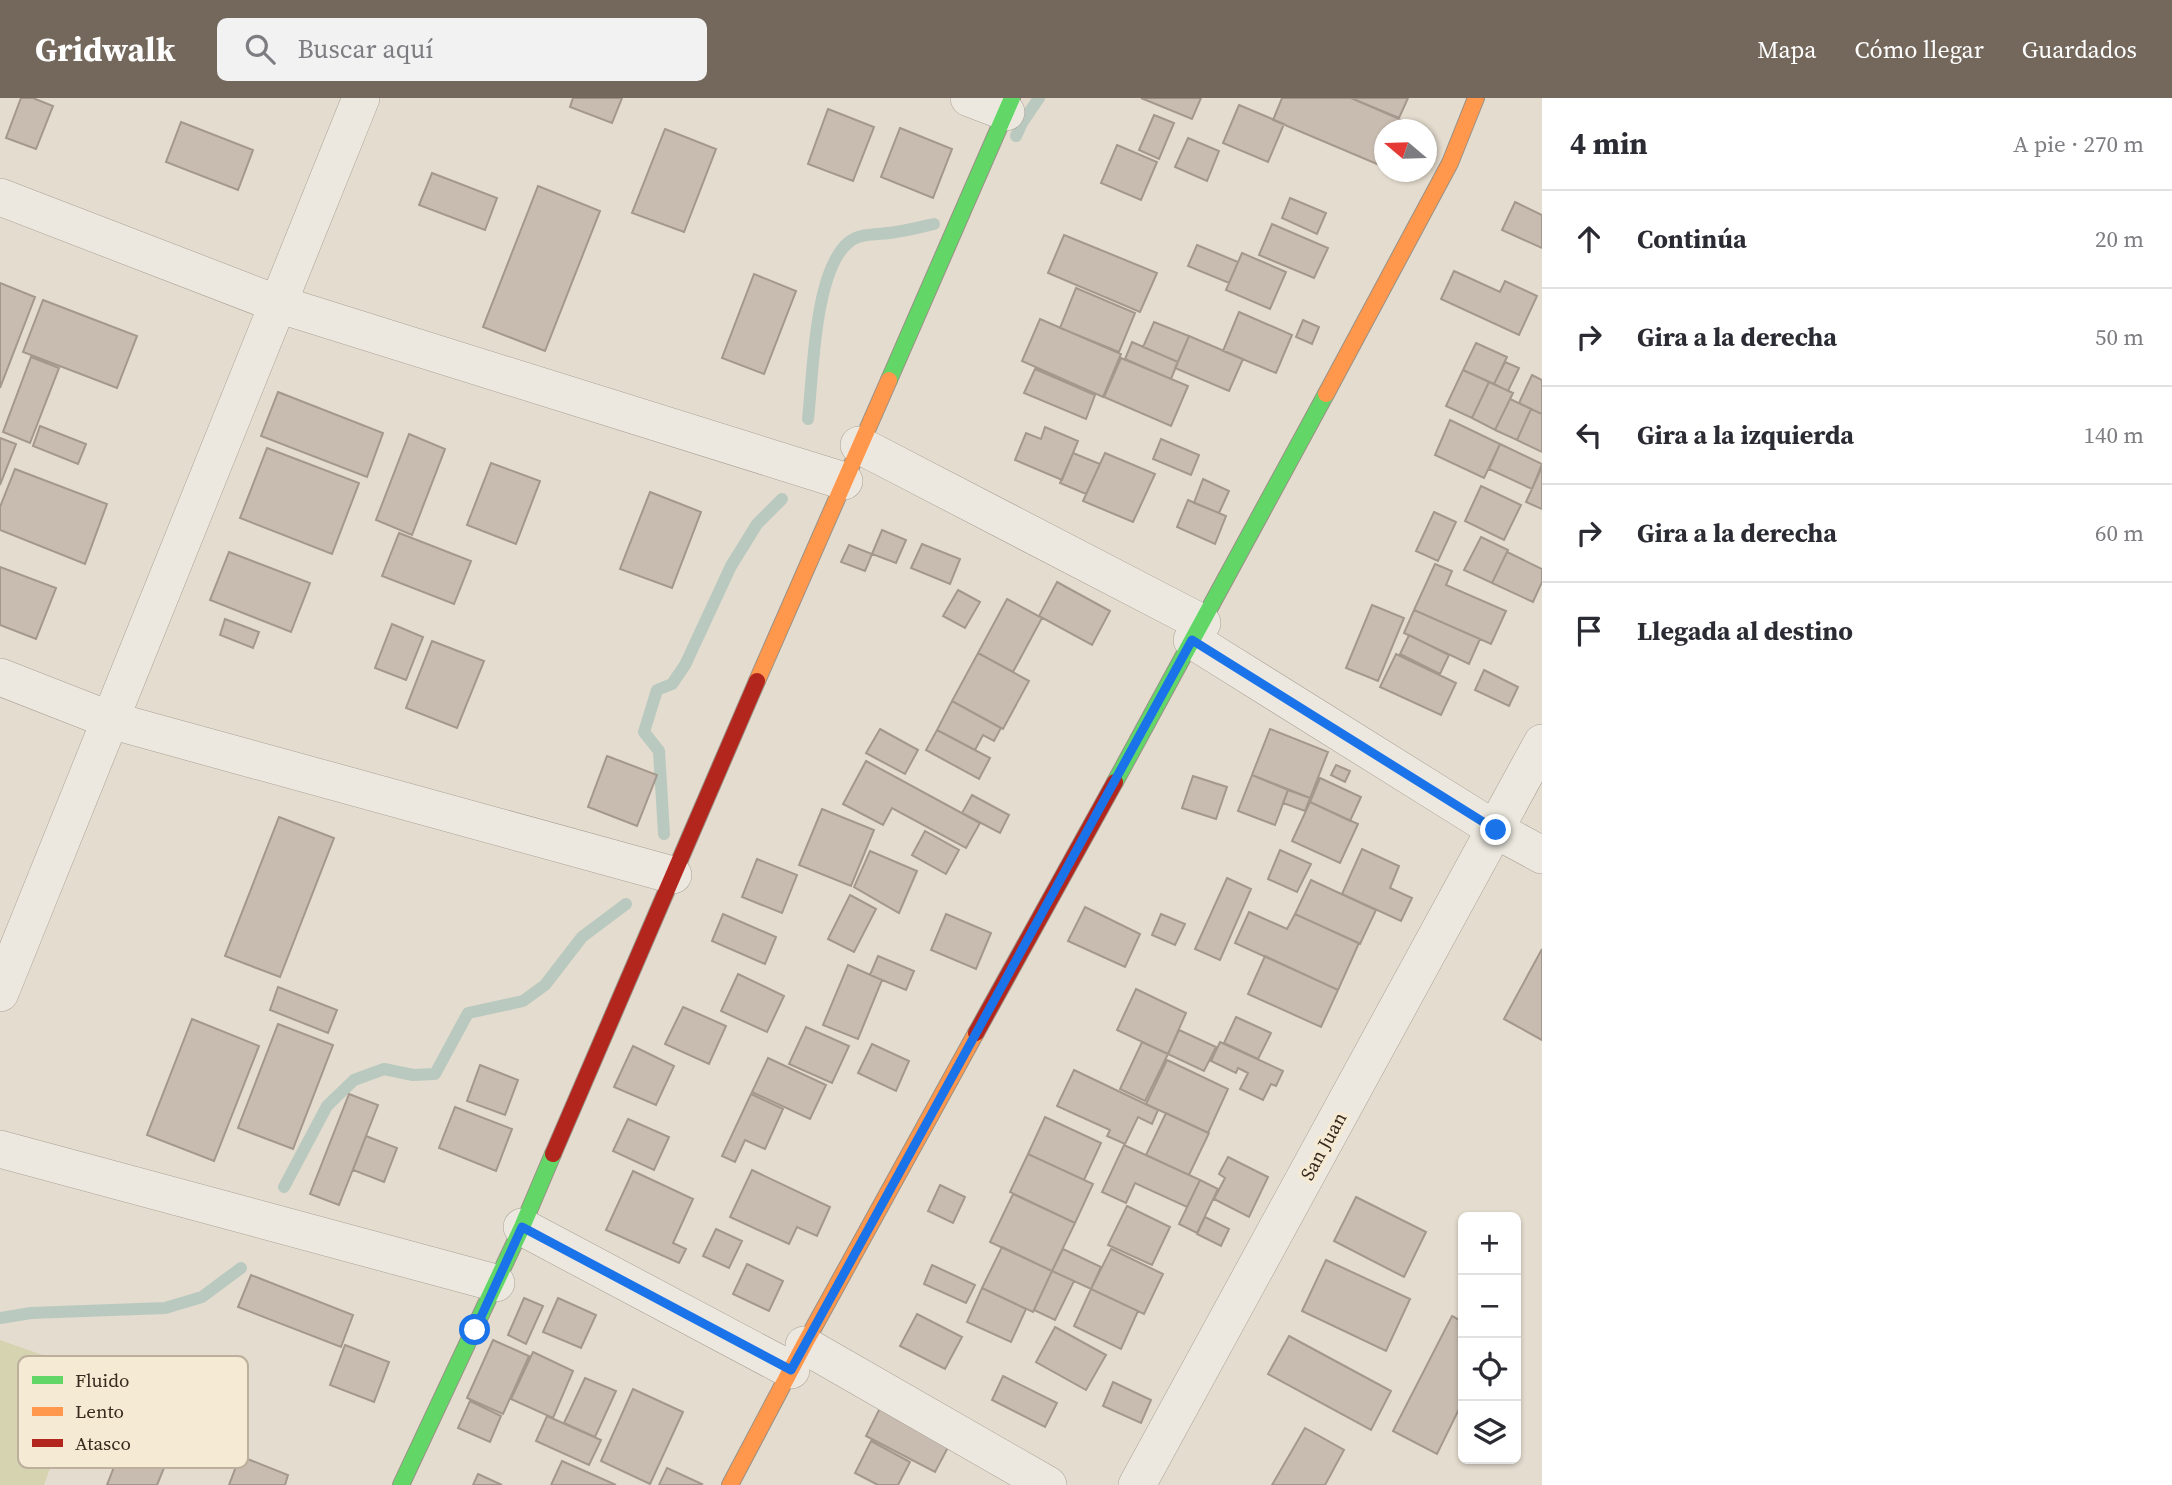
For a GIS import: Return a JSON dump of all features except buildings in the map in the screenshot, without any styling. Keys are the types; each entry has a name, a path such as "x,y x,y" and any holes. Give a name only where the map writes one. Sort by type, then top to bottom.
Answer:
{"street":[{"path":"0,993 361,98"},
{"path":"401,1485 522,1227 859,445 1009,105 969,98"},
{"path":"730,1485 1197,632 1450,163 1476,98"},
{"path":"0,197 278,304 844,481"},
{"path":"859,445 1197,632 1502,818 1542,855"},
{"path":"0,677 110,720 673,875"},
{"name":"San Juan","path":"1138,1485 1542,743"},
{"path":"0,1149 496,1283"},
{"path":"522,1227 798,1358 1048,1485"}],"shaded area":[{"path":"0,1340 45,1356 18,1356 18,1468 50,1468 44,1485 0,1485"}],"waterway":[{"path":"1016,136 1039,98"},
{"path":"808,419 817,324 829,275 837,256 849,242 859,237 934,224"},
{"path":"664,834 659,751 644,732 657,690 672,684 685,665 731,566 757,524 782,499"},
{"path":"284,1187 327,1106 354,1080 384,1069 413,1075 435,1074 468,1013 523,1001 545,985 582,937 626,904"},
{"path":"0,1318 31,1313 165,1308 202,1297 241,1268"}],"traffic: fast":[{"path":"889,380 1012,98"},
{"path":"1115,782 1326,394"},
{"path":"401,1485 522,1227 553,1154"}],"traffic: slow":[{"path":"1326,394 1450,163 1476,98"},
{"path":"757,681 889,380"},
{"path":"730,1485 976,1033"}],"traffic: jam":[{"path":"553,1154 757,681"},
{"path":"976,1033 1115,782"}],"route":[{"path":"475,1330 522,1227 791,1370 1192,640 1496,830"}]}
